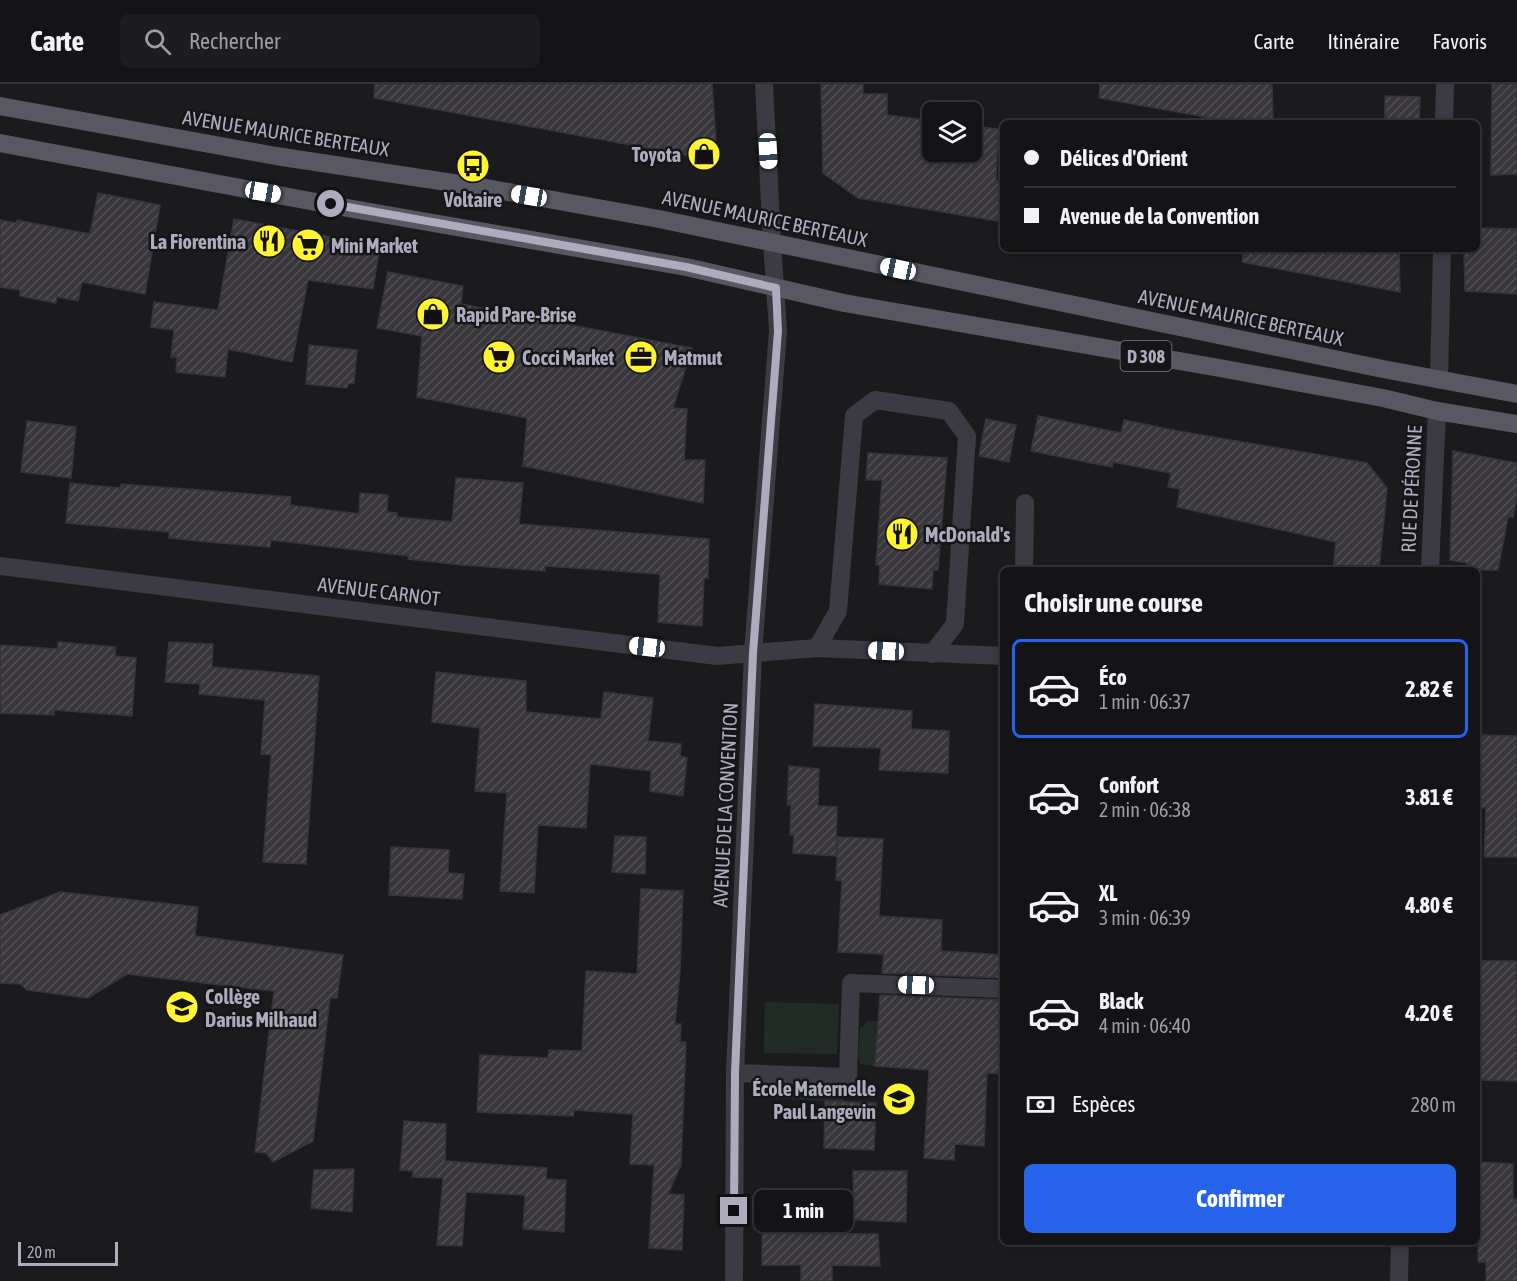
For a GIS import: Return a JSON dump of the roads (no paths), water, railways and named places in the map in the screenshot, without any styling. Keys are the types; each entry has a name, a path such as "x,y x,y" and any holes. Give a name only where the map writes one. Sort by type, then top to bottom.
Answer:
{"main road":[{"name":"AVENUE MAURICE BERTEAUX","path":"0,106 276,156 486,188 659,219 1439,380 1517,394"},
{"name":"D 308","path":"0,143 342,207 686,267 844,303 1383,398 1437,411 1517,424"}],"street":[{"name":"AVENUE DE LA CONVENTION","path":"734,1281 735,1073 753,653 778,331 764,84"},
{"path":"1444,84 1444,120"},
{"path":"1439,380 1442,252"},
{"path":"817,648 838,611 854,416 876,400 950,411 966,436 955,624 932,654"},
{"name":"RUE DE PÉRONNE","path":"1430,567 1437,411"},
{"path":"1024,567 1025,503"},
{"name":"AVENUE CARNOT","path":"0,566 717,656 817,648 1000,656"},
{"path":"735,1073 848,1077 851,983 1000,989"},
{"path":"1399,1281 1400,1245"}],"place":[{"name":"Toyota","path":"704,154"},
{"name":"Voltaire","path":"473,166"},
{"name":"La Fiorentina","path":"269,241"},
{"name":"Mini Market","path":"308,245"},
{"name":"Rapid Pare-Brise","path":"433,314"},
{"name":"Cocci Market","path":"499,357"},
{"name":"Matmut","path":"641,357"},
{"name":"McDonald's","path":"902,534"},
{"name":"Collège Darius Milhaud","path":"182,1007"},
{"name":"École Maternelle Paul Langevin","path":"899,1099"}]}
